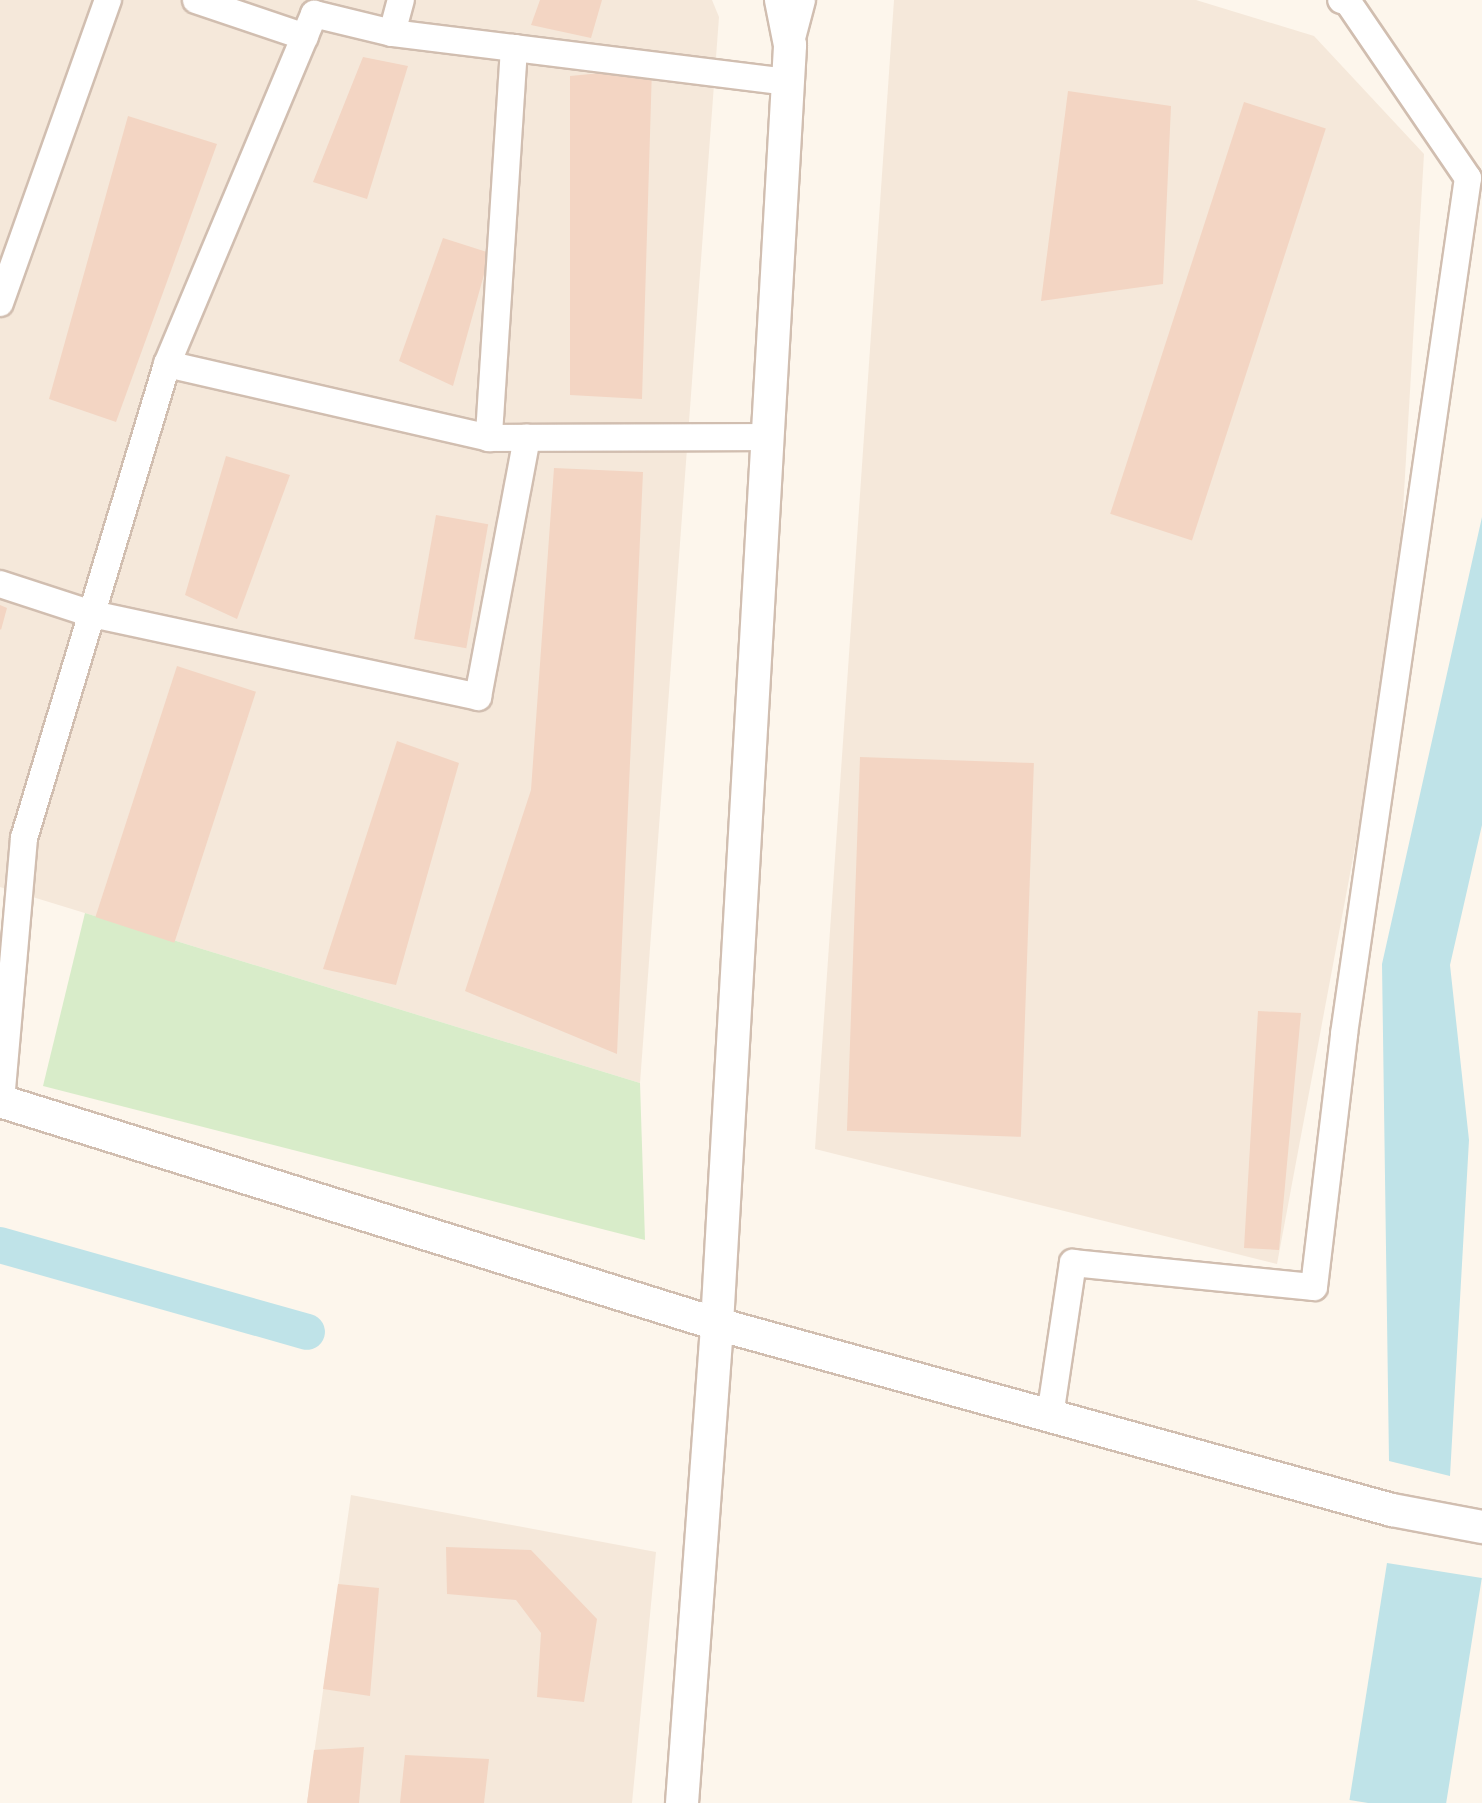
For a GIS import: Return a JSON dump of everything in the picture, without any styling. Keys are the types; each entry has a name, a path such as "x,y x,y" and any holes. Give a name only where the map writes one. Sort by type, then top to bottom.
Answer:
{"street":[{"path":"0,303 108,0"},
{"path":"196,0 305,37"},
{"path":"392,33 401,0"},
{"path":"781,0 790,45"},
{"path":"682,1803 717,1324 790,45 802,0"},
{"path":"1050,1416 1073,1263 1314,1287 1344,1034 1468,178 1348,2 1341,0"},
{"path":"788,82 392,33 314,14 167,364 24,838 1,1101 717,1324 1392,1510 1482,1527"},
{"path":"489,438 514,48"},
{"path":"167,364 489,438 768,437"},
{"path":"0,584 92,614 478,697 527,438"}],"shaded area":[{"path":"0,0 712,0 719,17 640,1083 0,887"},
{"path":"894,0 1196,0 1314,36 1424,154 1396,628 1277,1264 815,1149"},
{"path":"351,1495 656,1552 632,1803 307,1803"}],"green space":[{"path":"85,913 640,1083 645,1240 43,1086"}],"water":[{"path":"1482,517 1482,825 1450,965 1469,1140 1450,1476 1389,1461 1382,964"},
{"path":"1387,1563 1482,1578 1446,1803 1349,1800"}],"building":[{"path":"540,0 602,0 591,38 531,25"},
{"path":"363,57 408,66 367,199 313,182"},
{"path":"652,68 642,399 570,395 570,76"},
{"path":"1068,91 1171,106 1163,284 1041,301"},
{"path":"1244,102 1326,129 1192,540 1110,514"},
{"path":"128,116 217,144 116,422 49,399"},
{"path":"443,238 490,253 453,386 399,361"},
{"path":"226,456 290,475 237,619 185,595"},
{"path":"554,468 643,472 617,1054 465,991 531,790"},
{"path":"436,515 488,524 466,648 414,639"},
{"path":"0,605 7,608 1,630 0,629"},
{"path":"177,666 256,692 174,943 95,917"},
{"path":"397,741 459,763 396,985 323,969"},
{"path":"860,757 1034,763 1021,1137 847,1131"},
{"path":"1258,1011 1301,1013 1279,1250 1244,1248"},
{"path":"446,1547 531,1550 597,1619 584,1702 537,1697 541,1633 516,1600 447,1594"},
{"path":"338,1584 379,1588 370,1696 323,1689"},
{"path":"364,1747 359,1803 307,1803 314,1750"},
{"path":"405,1755 489,1759 484,1803 400,1803"}],"waterway":[{"path":"0,1245 307,1332"}]}
